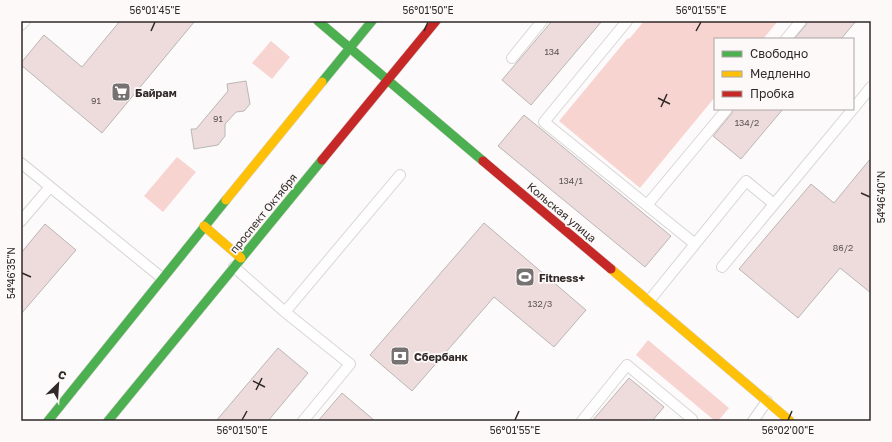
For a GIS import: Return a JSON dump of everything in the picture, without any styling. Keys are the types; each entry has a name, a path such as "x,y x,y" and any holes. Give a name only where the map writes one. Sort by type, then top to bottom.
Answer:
{"main road":[{"name":"Кольская улица","path":"318,21 790,421"},
{"path":"48,421 204,226 372,21"},
{"name":"проспект Октября","path":"108,421 436,21"},
{"path":"204,226 242,258"}],"lane":[{"path":"21,26 25,21"},
{"path":"512,58 542,21"},
{"path":"627,21 544,122 695,244"},
{"path":"787,38 800,21"},
{"path":"854,108 871,87"},
{"path":"647,205 726,110"},
{"path":"722,267 852,110"},
{"path":"21,163 162,278"},
{"path":"285,312 400,175"},
{"path":"648,301 746,181 774,204"},
{"path":"21,221 50,187"},
{"path":"234,267 285,312 350,364 303,421"},
{"path":"582,421 627,365 693,420"},
{"path":"753,421 767,401"}],"shaded area":[{"path":"644,21 778,21 764,38 714,38 714,98 640,188 559,121 627,39 630,38"},
{"path":"271,41 290,57 272,79 252,63"},
{"path":"177,157 196,172 163,212 144,196"},
{"path":"648,340 729,408 718,421 715,421 636,355"}],"building":[{"path":"120,21 195,21 102,133 21,65 21,63 44,35 82,67"},
{"path":"552,21 602,21 531,105 502,80"},
{"path":"807,21 856,21 842,38 795,38 806,25"},
{"path":"246,81 250,104 244,111 236,112 225,124 225,136 218,145 194,149 191,129 196,129 228,91 227,84"},
{"path":"733,110 782,110 741,159 713,136 732,113"},
{"path":"524,115 671,236 645,267 498,146"},
{"path":"871,158 871,293 840,268 798,318 739,269 811,184 834,203"},
{"path":"484,223 586,310 554,347 494,297 412,391 370,355"},
{"path":"45,224 76,250 21,314 21,253"},
{"path":"278,348 308,373 268,421 216,421"},
{"path":"629,378 664,407 652,421 592,421"},
{"path":"342,393 375,421 318,421"}],"traffic: fast":[{"path":"318,21 483,161"},
{"path":"322,82 372,21"},
{"path":"108,421 322,160"},
{"path":"48,421 226,200"}],"traffic: slow":[{"path":"226,200 322,82"},
{"path":"204,226 241,258"},
{"path":"611,269 790,421"}],"traffic: jam":[{"path":"322,160 436,21"},
{"path":"483,161 611,269"}],"place":[{"name":"Байрам","path":"121,92"},
{"name":"Fitness+","path":"525,277"},
{"name":"Сбербанк","path":"400,356"}]}
